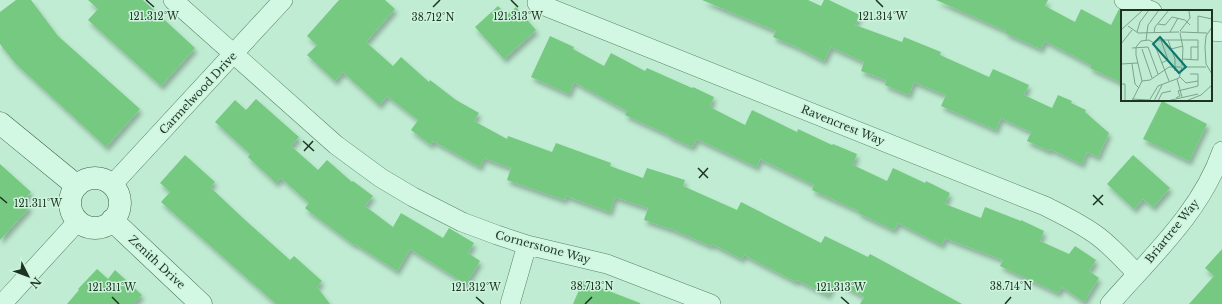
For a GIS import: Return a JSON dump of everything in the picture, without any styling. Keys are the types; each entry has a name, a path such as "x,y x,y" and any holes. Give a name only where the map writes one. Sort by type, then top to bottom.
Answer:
{"street":[{"name":"Cornerstone Way","path":"173,0 233,55 336,145 381,178 412,197 462,222 497,235 527,245 607,264 711,304"},
{"name":"Carmelwood Drive","path":"112,185 283,0"},
{"name":"Ravencrest Way","path":"538,0 537,3 1044,206 1072,220 1099,237 1137,274"},
{"path":"1124,0 1149,10"},
{"path":"1212,31 1222,32"},
{"path":"0,123 77,186"},
{"name":"Briartree Way","path":"1110,304 1190,211 1206,187 1222,151"},
{"path":"90,178 98,178 112,185 117,191 119,206 117,214 112,220 97,228 88,227 75,218 71,210 70,201 72,193 77,186 90,178"},
{"name":"Zenith Drive","path":"112,220 201,304"},
{"path":"2,304 78,221"},
{"path":"510,304 527,245"}],"building":[{"path":"16,0 31,0 58,36 140,109 106,147 15,63 0,44 0,12"},
{"path":"88,0 143,0 195,48 161,86 88,20 98,9"},
{"path":"339,0 385,0 395,9 366,42 393,66 401,57 429,82 430,80 456,100 479,113 474,121 507,139 508,136 552,152 556,143 611,163 610,166 643,178 647,168 685,180 683,186 737,210 741,202 821,243 825,236 868,257 870,254 962,304 860,304 864,297 835,281 828,295 797,280 796,282 744,255 742,259 712,244 711,246 674,230 644,220 648,208 615,197 610,212 566,196 565,200 507,180 511,168 484,158 480,167 433,141 431,145 411,130 418,120 387,96 379,105 343,72 335,81 307,55 317,45 307,36"},
{"path":"702,0 808,0 821,6 824,0 829,0 860,15 855,25 902,42 904,37 941,52 940,55 989,77 993,69 1029,85 1024,95 1052,108 1058,95 1072,101 1071,103 1086,110 1085,112 1109,133 1098,157 1087,152 1082,164 1050,149 1049,151 1027,141 1031,132 1001,118 996,130 941,106 946,95 914,82 909,95 885,85 886,80 861,71 864,62 831,47 824,61 773,37 776,31"},
{"path":"936,0 1048,0 1045,6 1075,22 1081,9 1111,25 1119,9 1121,10 1121,83 1090,68 1091,65 1045,41 1041,49 1005,33 1006,31"},
{"path":"498,6 507,15 516,7 536,30 504,59 475,27"},
{"path":"550,36 574,47 573,49 604,66 611,53 645,71 647,68 692,88 693,87 714,97 710,107 745,125 752,110 797,132 798,129 832,145 833,144 857,154 853,165 887,181 893,168 925,183 926,181 950,193 945,204 981,218 985,207 1021,220 1044,231 1040,241 1069,254 1075,246 1096,260 1089,271 1099,278 1084,302 1062,287 1058,293 1000,266 1003,260 945,238 942,245 898,223 894,230 858,213 859,211 812,190 814,185 760,159 757,167 697,139 692,147 625,115 627,111 574,82 569,94 531,77"},
{"path":"256,99 299,137 291,146 318,170 327,160 352,182 353,181 373,196 365,206 393,227 401,213 443,238 449,228 474,243 468,253 480,261 466,284 410,249 397,271 355,244 354,245 311,213 305,208 309,203 281,178 276,183 248,157 250,154 215,122 235,100 246,110"},
{"path":"1162,101 1207,124 1189,161 1143,139"},
{"path":"185,155 215,182 210,187 244,219 290,260 294,256 322,281 317,287 330,304 276,304 161,202 170,192 160,183"},
{"path":"1133,155 1170,188 1153,207 1143,199 1134,209 1107,184"},
{"path":"0,164 31,192 23,201 30,207 0,240"},
{"path":"1222,249 1222,304 1189,304 1214,276 1205,268"},
{"path":"97,269 108,279 115,270 142,295 133,304 67,304 79,290 78,289"},
{"path":"583,281 640,303 640,304 573,304"}]}
